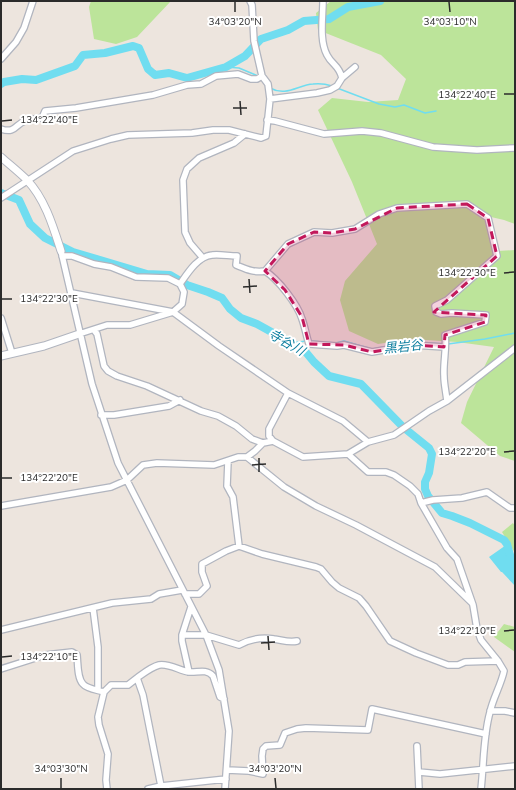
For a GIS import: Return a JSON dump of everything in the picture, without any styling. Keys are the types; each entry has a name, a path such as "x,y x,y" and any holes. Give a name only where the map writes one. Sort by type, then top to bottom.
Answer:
{"street":[{"path":"1,59 16,42 24,28 33,1"},
{"path":"2,198 73,151 128,135 229,130 261,138 266,136 270,99 268,87 260,77 255,44 252,5 250,1"},
{"path":"323,1 322,39 327,55 340,71 342,78"},
{"path":"270,99 330,90 355,67"},
{"path":"1,129 7,131 16,128 23,121 42,118 45,111 76,108 153,95 187,85 201,84 216,76 238,74 251,79 260,77"},
{"path":"267,120 324,134 362,131 382,133 433,147 477,150 515,148"},
{"path":"203,258 190,243 186,232 183,180 187,169 199,158 234,143 245,134"},
{"path":"1,157 27,181 37,193 50,218 62,253 72,293 79,334 92,384 118,463 206,635 219,670 229,731 225,789"},
{"path":"1,356 44,346 106,325 130,325 173,312 182,304 184,292 182,281 189,270 203,258 210,255 237,256 236,265 249,271 265,271 288,244 314,232 332,233 355,229 379,214 398,208 467,204 488,218 497,256 447,300 435,306 436,312 441,314 452,313 486,315 485,322 445,335 444,376 447,401"},
{"path":"62,253 94,264 112,267 136,277 168,278 182,281"},
{"path":"265,271 272,276 289,297 302,317 308,341 337,346 344,345 372,352 413,345 445,345"},
{"path":"72,293 173,312 219,346 288,393 343,422 368,442"},
{"path":"1,318 12,353"},
{"path":"94,330 98,334 104,366 108,371 117,376 147,386 180,400 201,411 218,416 236,426 252,439 263,443 273,441"},
{"path":"288,393 268,430 269,436 273,441 303,457 348,454 368,442 394,435 405,429 429,411 447,401 515,348"},
{"path":"101,415 120,414 168,406 180,400"},
{"path":"1,506 111,487 127,480 143,465 157,463 214,465 238,457 246,457 255,452 263,443"},
{"path":"348,454 368,472 386,472 394,475 410,486 418,494 421,503 447,548 457,560 473,605 477,629 481,640 504,671 501,684 490,711 483,750 481,789"},
{"path":"246,457 284,487 316,506 356,525 435,567 473,605"},
{"path":"228,461 227,486 233,497 239,546"},
{"path":"421,503 462,498 487,492 510,508 515,508"},
{"path":"1,630 112,603 151,599 159,594 183,592 199,594 207,586 202,572 202,564 239,546 262,554 321,569 339,588 359,598 390,641 416,653 448,665 458,665 465,662 498,661"},
{"path":"189,672 182,635 191,606"},
{"path":"93,608 98,647 98,690"},
{"path":"182,635 206,635 239,645 249,640 272,639 292,642 297,641"},
{"path":"1,669 45,655 72,652 77,655 82,684 104,692"},
{"path":"107,789 106,780 108,754 98,717 104,692 111,685 128,684 149,670 160,665 171,666 189,672 201,671 211,674 220,697 224,699"},
{"path":"137,678 143,695 163,787"},
{"path":"227,770 249,771 263,774 263,749 266,746 280,745 285,732 306,728 368,730 372,709 486,734"},
{"path":"490,711 515,713"},
{"path":"418,746 419,789"},
{"path":"419,772 440,774 515,766"},
{"path":"148,789 226,779"}],"highlighted area":[{"path":"467,204 488,218 497,256 434,312 486,315 485,322 445,335 444,347 413,345 372,352 344,345 309,344 302,317 285,290 265,271 288,244 314,232 332,233 355,229 397,208"}],"green space":[{"path":"91,1 171,1 137,37 116,44 94,39 89,7"},
{"path":"331,1 515,1 515,224 491,217 498,251 515,250 515,461 500,456 461,423 467,402 494,347 457,342 411,339 378,344 349,331 340,300 345,281 377,244 352,182 318,110 332,98 368,102 398,100 406,79 381,55 318,30 316,13"},
{"path":"513,523 515,526 515,553 502,532"},
{"path":"504,624 515,627 515,652 494,637"}],"water":[{"path":"509,543 515,558 515,586 489,557"}],"waterway":[{"path":"1,84 4,82 22,79 36,80 75,66 83,55 105,53 133,46 139,48 148,69 155,75 169,73 187,78 226,67 245,56 261,39 288,30 304,21 329,19 348,7 380,1"},
{"path":"226,67 239,68 258,76"},
{"path":"270,88 287,91 316,84 332,86"},
{"path":"337,88 379,104 395,107 404,105 425,113 436,111"},
{"name":"黒岩谷","path":"1,193 19,200 30,224 45,238 73,252 147,274 170,275 187,285 222,298 230,309 241,318 257,324 304,350 329,376 361,384 403,427 429,448 432,454 429,473 425,482 425,489 428,496 442,513 470,523 504,540 507,544 510,555"},
{"name":"黒岩谷","path":"448,344 515,333"},
{"name":"黒岩谷","path":"291,343 306,341"},
{"name":"黒岩谷","path":"310,341 336,343 344,341 372,349 413,342 444,344"}],"water label":[{"name":"寺谷川","path":"287,342"}]}
